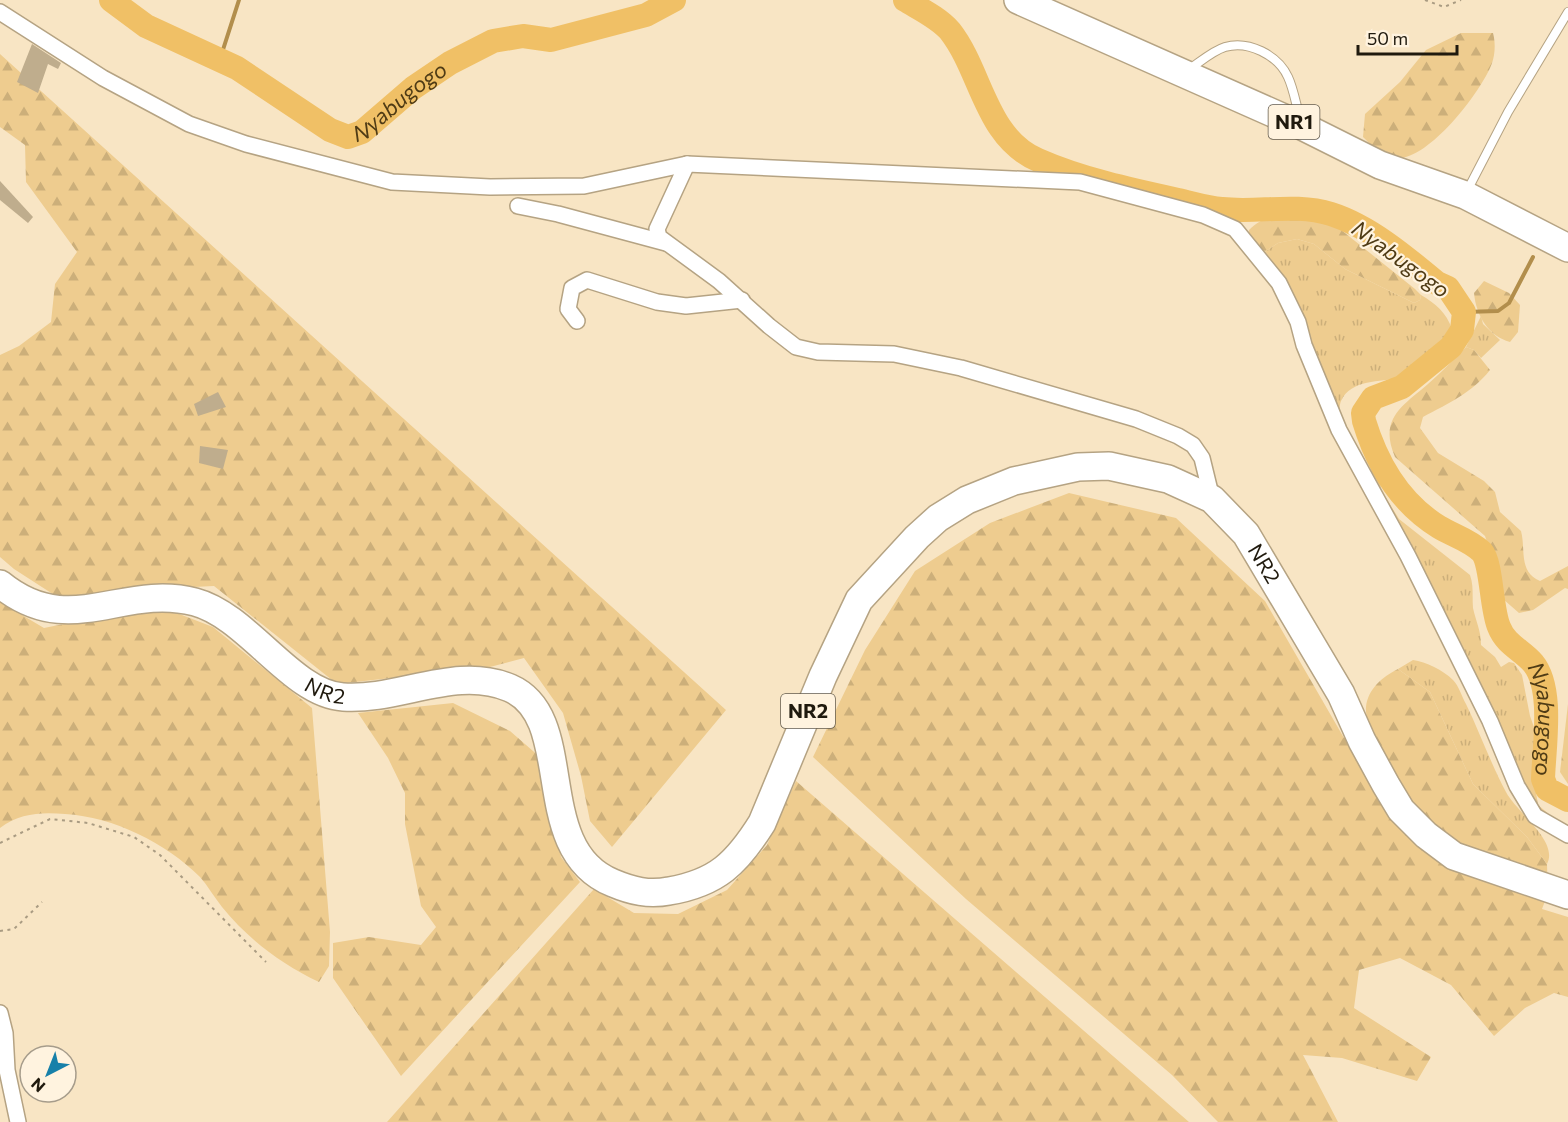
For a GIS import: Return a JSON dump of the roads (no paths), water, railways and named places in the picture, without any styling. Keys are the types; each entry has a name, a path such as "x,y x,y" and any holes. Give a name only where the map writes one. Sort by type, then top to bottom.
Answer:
{"highway":[{"name":"NR1","path":"1018,0 1302,126 1380,165 1465,195 1568,248"},
{"name":"NR2","path":"0,584 26,602 55,610 83,611 159,598 195,602 224,615 308,684 328,694 344,697 376,695 474,680 513,690 536,709 550,747 557,794 577,857 604,880 642,893 657,893 698,886 714,878 734,862 749,844 762,823 819,686 859,600 938,518 967,500 1014,481 1078,467 1109,466 1168,479 1212,499 1246,534 1260,553 1271,578 1341,694 1362,741 1401,810 1426,835 1454,856 1568,895"}],"street":[{"path":"0,12 103,78 189,124 246,144 392,182 490,188 584,186 687,164 1080,182 1203,215 1235,229 1279,283 1298,322 1304,345 1339,430 1408,556 1490,721 1517,786 1535,816 1568,835"},
{"path":"687,164 657,229 659,237 742,300 786,340 806,350 894,354 961,368 1157,426 1193,445 1202,458 1212,499"},
{"path":"518,206 558,214 666,243"},
{"path":"577,321 568,309 572,288 587,280 657,302 686,306 742,300"},
{"path":"0,1013 5,1034 7,1070 18,1122"}],"lane":[{"path":"1465,195 1508,112 1568,12"},
{"path":"1182,74 1222,48 1239,44 1256,48 1278,64 1288,76 1302,126"}],"waterway":[{"name":"Nyabugogo","path":"111,0 146,26 237,68 330,130 348,137 362,132 413,88 450,63 493,41 523,36 551,40 646,15 674,0"},
{"path":"220,59 239,0"},
{"name":"Nyabugogo","path":"905,0 946,26 961,47 995,120 1020,150 1038,160 1107,183 1211,208 1304,209 1331,214 1373,234 1437,283 1448,288 1464,312 1462,330 1451,347 1402,387 1373,398 1363,413 1364,421 1383,467 1402,494 1425,517 1482,552 1488,566 1499,627 1510,643 1533,663 1544,687 1546,718 1543,779 1547,789 1568,800"},
{"path":"1464,312 1498,311 1509,303 1533,257"}]}
